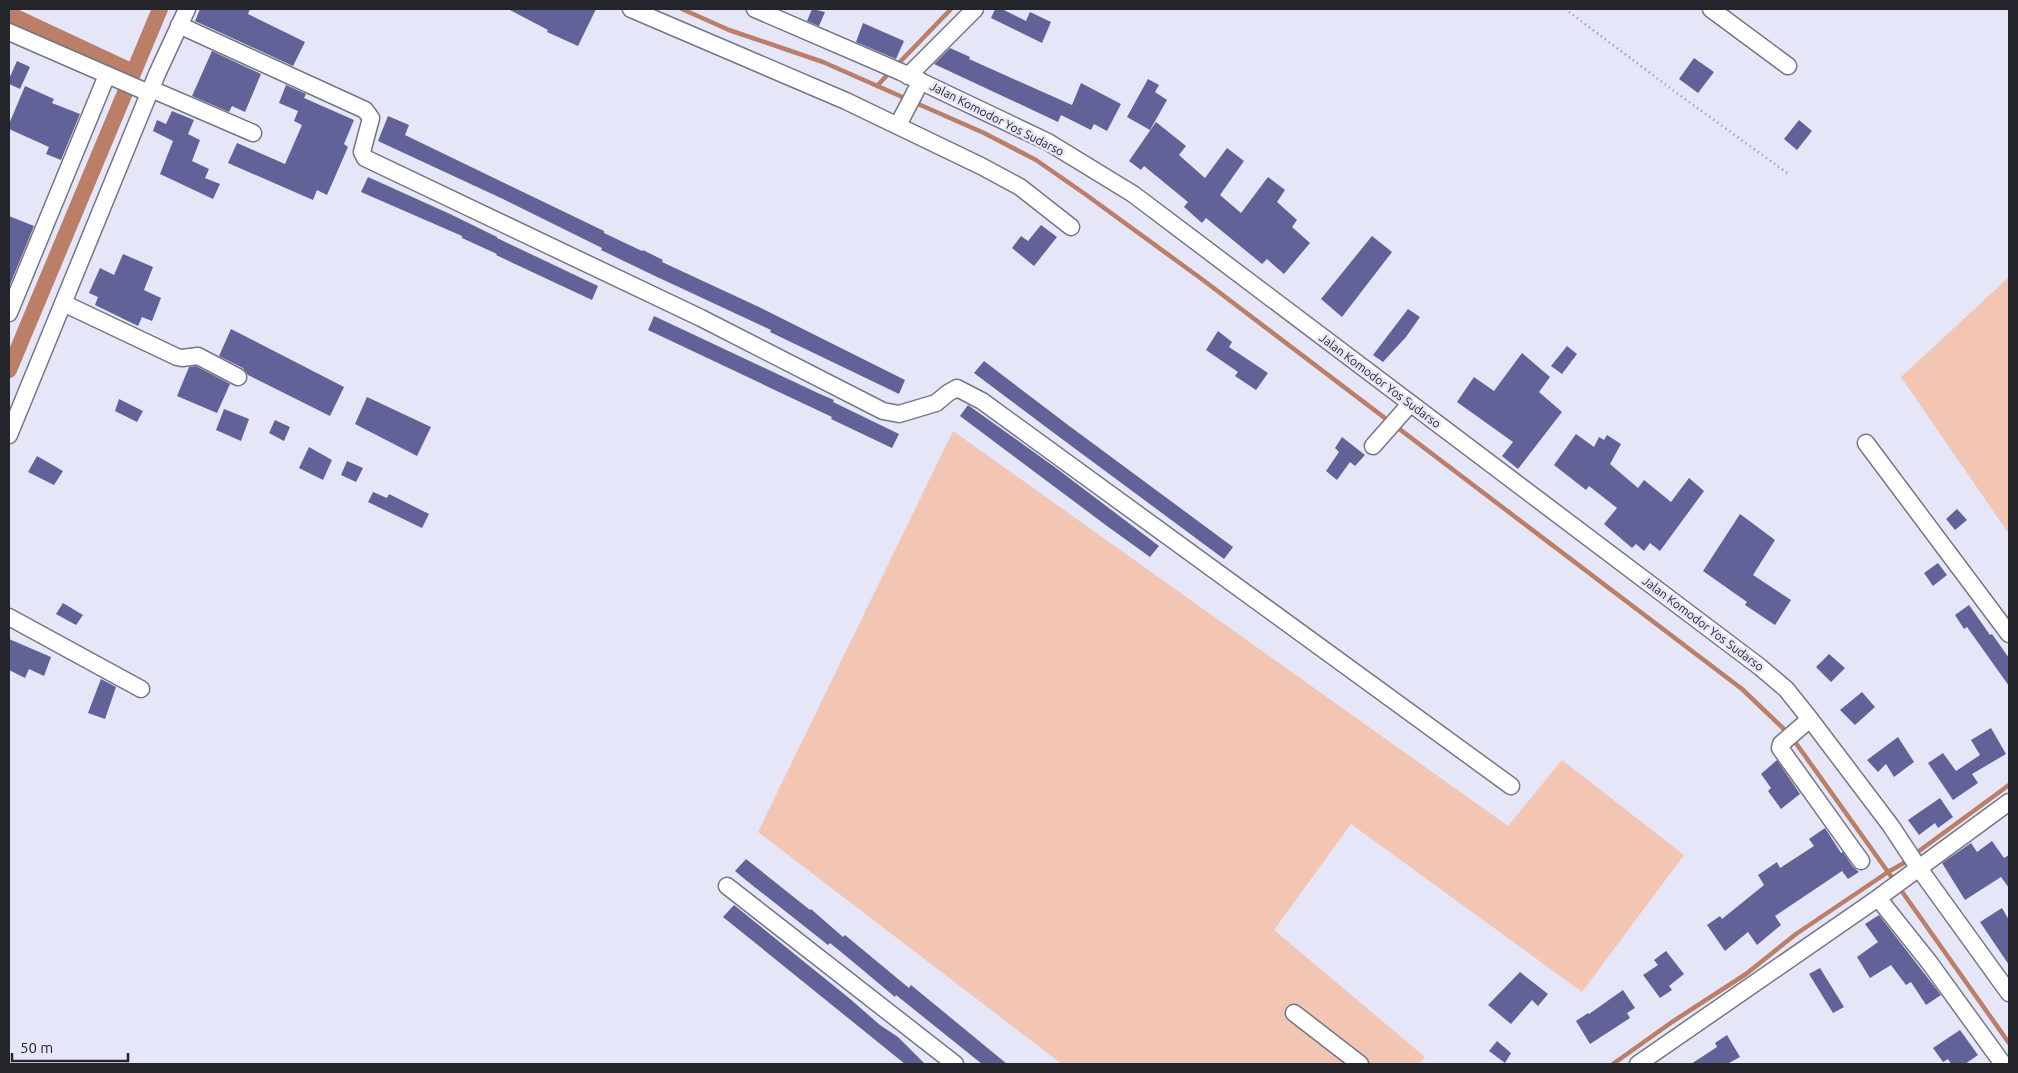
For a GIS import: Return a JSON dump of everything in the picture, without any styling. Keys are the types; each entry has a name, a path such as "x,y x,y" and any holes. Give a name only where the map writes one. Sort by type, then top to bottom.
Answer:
{"street":[{"path":"9,435 147,90 187,9"},
{"path":"630,9 846,101 900,121 1020,187 1070,227"},
{"name":"Jalan Komodor Yos Sudarso","path":"755,9 882,64 912,80 1048,142 1133,194 1404,410 1760,666 1786,689 1805,723 1891,826 1918,867 2009,993"},
{"path":"900,121 912,80 975,9"},
{"path":"1711,9 1788,66"},
{"path":"179,25 365,110 371,118 362,152 365,158 701,318 883,411 899,414 936,403 957,388 982,401 1511,786"},
{"path":"9,32 108,76 254,133"},
{"path":"9,313 108,76"},
{"path":"63,302 177,356 182,358 198,356 238,377"},
{"path":"1373,446 1404,410"},
{"path":"1866,443 2009,634"},
{"path":"9,617 141,689"},
{"path":"1805,723 1783,742 1780,748 1861,861"},
{"path":"1638,1064 1878,898 2009,802"},
{"path":"727,886 956,1064"},
{"path":"1878,898 1929,962 2003,1064"},
{"path":"1294,1013 1360,1064"}],"path":[{"path":"1565,9 1790,175"}],"shaded area":[{"path":"2009,277 2009,534 1901,377"},
{"path":"953,431 1508,826 1562,760 1684,855 1582,992 1351,824 1274,930 1425,1057 1419,1064 1062,1064 758,832"}],"building":[{"path":"200,9 250,9 248,14 305,42 293,66 195,21"},
{"path":"508,9 596,9 578,46 547,32 548,30"},
{"path":"812,9 825,12 819,26 807,21"},
{"path":"995,9 1002,9 1026,21 1030,12 1051,22 1042,43 991,18"},
{"path":"863,23 904,41 896,59 856,42"},
{"path":"950,48 970,57 969,59 1072,105 1081,83 1121,104 1107,131 1094,124 1091,130 1061,115 1058,122 934,64"},
{"path":"212,51 261,74 245,112 232,106 229,112 192,96"},
{"path":"1694,58 1714,72 1698,93 1679,79"},
{"path":"17,61 30,67 20,89 9,84 9,79"},
{"path":"1148,79 1159,85 1155,92 1167,100 1150,130 1127,117"},
{"path":"286,85 306,94 304,98 354,120 344,144 348,147 327,195 317,190 313,200 228,163 237,143 285,164 302,125 294,121 298,111 279,103"},
{"path":"25,86 54,99 52,103 80,114 61,160 46,154 49,147 9,129 9,124"},
{"path":"172,111 194,120 188,134 200,140 192,161 209,169 205,178 220,184 213,199 160,174 173,141 153,131 157,120 166,124"},
{"path":"388,116 409,125 405,135 905,380 899,394 770,332 771,330 601,250 602,248 503,199 378,141"},
{"path":"1799,120 1812,131 1797,150 1784,139"},
{"path":"1156,122 1186,146 1179,155 1205,178 1227,148 1244,161 1220,195 1241,213 1268,177 1285,190 1277,202 1297,220 1292,227 1310,243 1284,274 1267,259 1262,264 1206,218 1202,223 1184,207 1188,202 1144,166 1141,170 1129,161"},
{"path":"368,177 450,214 598,286 592,300 496,255 462,238 462,236 361,192"},
{"path":"9,216 34,226 9,287"},
{"path":"1041,225 1057,237 1034,266 1012,248 1021,236 1028,241"},
{"path":"1372,236 1392,252 1342,317 1321,299"},
{"path":"123,254 153,267 144,290 161,298 152,321 142,317 138,326 95,305 98,297 89,293 100,268 114,275"},
{"path":"1408,309 1420,317 1406,337 1383,362 1373,355"},
{"path":"654,316 834,400 833,402 899,434 892,448 831,419 832,417 648,330"},
{"path":"231,329 344,387 330,416 248,375 243,368 219,356"},
{"path":"1218,331 1232,342 1229,347 1268,373 1256,390 1235,376 1238,372 1206,350"},
{"path":"1567,346 1577,354 1562,374 1551,366"},
{"path":"1522,353 1550,377 1539,392 1562,412 1518,469 1502,456 1513,442 1457,402 1474,377 1494,391"},
{"path":"984,361 1233,547 1224,559 974,373"},
{"path":"196,366 230,384 217,413 177,396 189,367"},
{"path":"367,397 431,427 417,456 355,424"},
{"path":"119,399 143,411 137,422 115,411"},
{"path":"968,405 1056,468 1159,546 1150,557 1107,526 960,416"},
{"path":"224,409 249,419 241,441 216,430"},
{"path":"275,420 290,427 284,441 269,433"},
{"path":"1576,434 1594,447 1599,437 1604,440 1607,435 1621,444 1610,464 1638,488 1644,480 1671,502 1689,478 1704,491 1660,551 1650,543 1644,551 1636,544 1632,548 1604,524 1617,508 1589,486 1586,490 1554,465"},
{"path":"1342,437 1365,455 1355,466 1350,462 1337,480 1326,471 1339,452 1335,448"},
{"path":"309,447 332,460 323,480 299,468"},
{"path":"37,456 63,471 54,485 28,472"},
{"path":"347,461 363,468 356,482 341,475"},
{"path":"373,492 387,498 389,494 429,514 422,528 368,502"},
{"path":"1957,509 1967,520 1955,530 1946,519"},
{"path":"1740,514 1775,540 1753,575 1791,600 1775,625 1745,605 1747,602 1703,571"},
{"path":"1938,563 1947,575 1933,586 1924,573"},
{"path":"63,603 83,615 76,625 56,614"},
{"path":"1969,605 2009,658 2009,686 1967,627 1964,629 1955,615"},
{"path":"9,639 51,657 44,676 29,669 25,678 9,670"},
{"path":"1829,654 1845,668 1831,682 1816,667"},
{"path":"101,679 116,687 105,719 88,713"},
{"path":"1862,692 1875,707 1855,725 1840,710"},
{"path":"1991,728 2006,754 1972,774 1978,783 1953,800 1928,763 1943,753 1956,771 1980,755 1971,740"},
{"path":"1898,737 1914,762 1894,777 1886,764 1878,772 1867,760"},
{"path":"1777,760 1800,794 1781,809 1768,791 1771,788 1761,774"},
{"path":"1940,798 1953,817 1938,828 1935,823 1919,835 1908,820"},
{"path":"1825,828 1841,853 1843,852 1853,867 1859,872 1848,879 1842,871 1775,916 1781,925 1757,945 1748,932 1725,951 1707,925 1720,916 1722,919 1764,885 1758,875 1777,862 1780,868 1814,846 1809,839"},
{"path":"1992,841 2004,858 2009,855 2009,888 2001,877 1965,900 1942,863 1971,843 1977,852"},
{"path":"746,859 811,909 843,937 845,935 909,988 911,985 1007,1064 982,1064 896,995 895,997 830,943 828,945 735,871"},
{"path":"734,905 880,1025 898,1037 925,1064 905,1064 723,917"},
{"path":"2002,908 2009,920 2009,965 1980,922"},
{"path":"1879,915 1941,995 1926,1005 1911,982 1906,985 1891,965 1870,978 1857,957 1878,942 1865,924"},
{"path":"1666,951 1684,974 1669,986 1672,990 1660,998 1643,975 1658,965 1654,960"},
{"path":"1820,968 1844,1007 1833,1013 1809,974"},
{"path":"1520,972 1548,994 1538,1006 1532,1000 1511,1024 1488,1005"},
{"path":"1623,990 1635,1008 1627,1013 1630,1018 1590,1044 1576,1021"},
{"path":"1960,1030 1978,1055 1965,1064 1951,1064 1948,1059 1943,1062 1933,1048"},
{"path":"1727,1035 1740,1057 1727,1064 1691,1064 1717,1047 1715,1043"},
{"path":"1497,1041 1511,1053 1505,1063 1489,1051"}],"waterway":[{"path":"9,370 160,9"},
{"path":"682,9 729,30 823,62 984,133 1036,160 1203,280 1742,689 1788,733"},
{"path":"897,65 951,9"},
{"path":"9,14 133,72"},
{"path":"877,86 891,71"},
{"path":"1793,739 1893,879"},
{"path":"1919,851 2009,785"},
{"path":"1613,1064 1672,1022 1746,974 1796,934 1904,863"},
{"path":"1903,893 2009,1043"}]}
